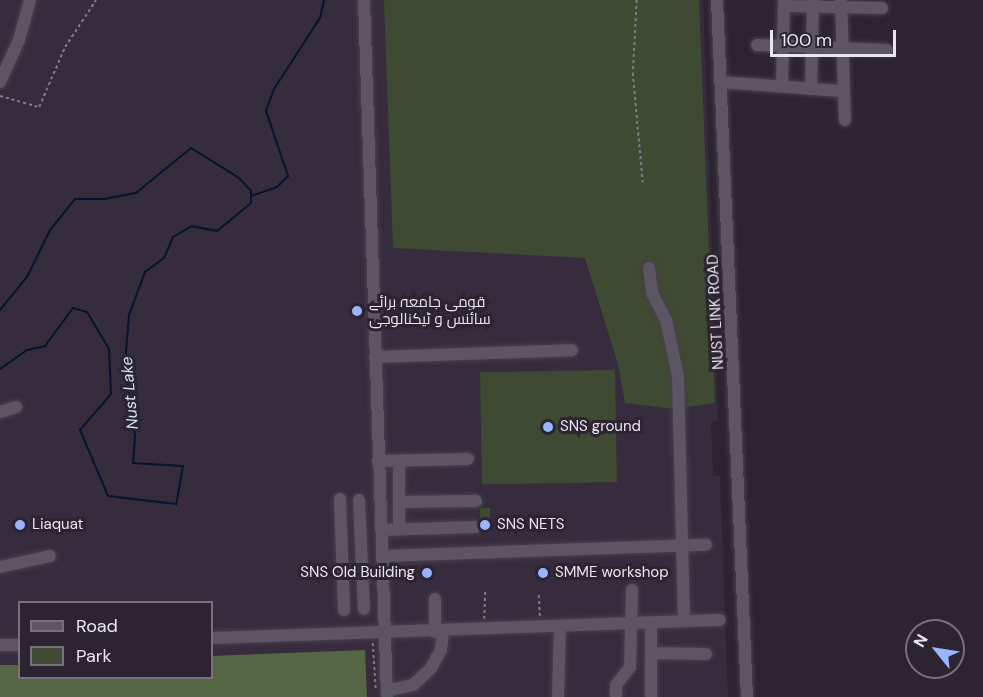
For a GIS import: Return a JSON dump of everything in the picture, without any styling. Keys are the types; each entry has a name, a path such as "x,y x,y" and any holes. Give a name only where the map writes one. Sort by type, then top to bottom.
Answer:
{"street":[{"path":"0,82 19,40 30,0"},
{"path":"364,0 383,556 385,632 383,695 413,685 431,668 441,650 435,598"},
{"name":"NUST LINK ROAD","path":"717,0 747,697"},
{"path":"782,86 784,3 841,4 882,9"},
{"path":"811,89 813,4"},
{"path":"841,4 842,91 845,120"},
{"path":"758,45 887,50"},
{"path":"720,82 842,91"},
{"path":"649,268 652,293 666,320 678,376 684,621"},
{"path":"375,357 572,350"},
{"path":"0,412 16,407"},
{"path":"378,461 468,459"},
{"path":"399,461 399,528"},
{"path":"340,499 344,610"},
{"path":"359,500 364,602"},
{"path":"399,502 476,501"},
{"path":"340,523 360,521 399,528 475,527"},
{"path":"383,556 706,545"},
{"path":"0,567 50,556"},
{"path":"0,557 21,563"},
{"path":"616,697 616,685 630,667 632,590"},
{"path":"343,596 364,602 384,596"},
{"path":"213,638 439,632 720,620"},
{"path":"651,622 651,697"},
{"path":"558,697 560,626"},
{"path":"0,645 18,645"},
{"path":"651,654 706,654"}],"path":[{"path":"0,96 39,107 65,47 96,0"},
{"path":"637,0 633,73 643,183"},
{"path":"484,623 485,590"},
{"path":"539,595 540,620"},
{"path":"368,640 374,645 383,695"}],"shaded area":[{"name":"قومی جامعہ برائے سائنس و ٹیکنالوجی","path":"0,0 703,0 718,421 711,422 713,475 720,476 728,697 0,697"}],"green space":[{"path":"384,0 699,0 715,403 674,409 625,403 618,364 585,258 393,248"},
{"name":"SNS ground","path":"615,370 617,482 482,484 480,372"},
{"name":"SNS NETS","path":"480,508 490,508 490,532 480,532"},
{"path":"365,650 367,697 0,697 0,665 18,665 18,679 213,679 213,656"}],"waterway":[{"path":"251,196 277,187 288,176 266,111 274,89 320,18 324,0"},
{"name":"Nust Lake","path":"0,310 27,277 50,230 75,199 104,199 136,193 191,148 239,178 251,191 251,203 217,231 192,226 173,237 164,258 145,272 129,315 125,364 135,436 133,463 183,466 176,504 108,496 80,430 111,394 109,349 87,312 73,308 45,346 27,350 0,369"}],"place":[{"name":"قومی جامعہ برائے سائنس و ٹیکنالوجی","path":"357,311"},
{"name":"SNS ground","path":"548,427"},
{"name":"Liaquat","path":"20,525"},
{"name":"SNS NETS","path":"485,525"},
{"name":"SNS Old Building","path":"427,573"},
{"name":"SMME workshop","path":"543,573"}]}
